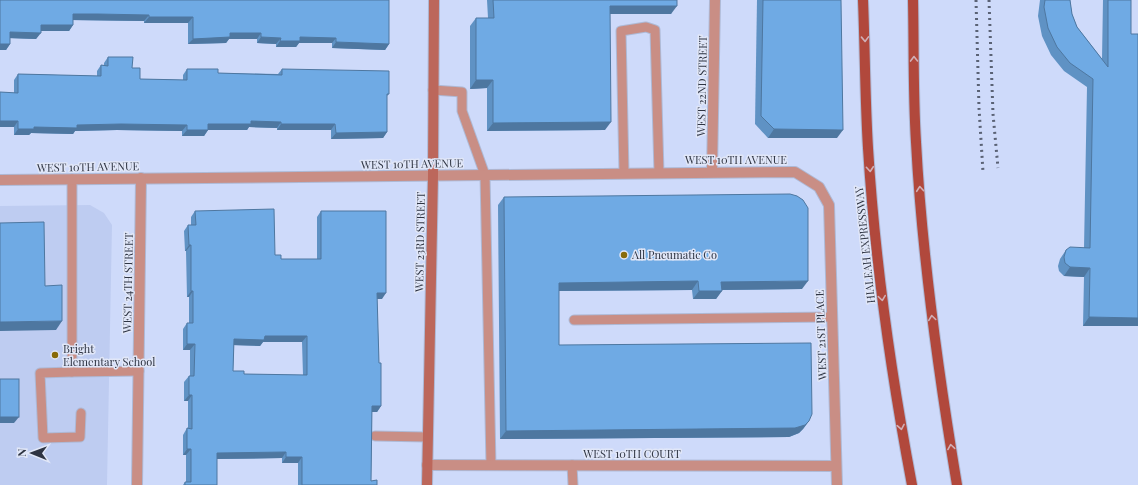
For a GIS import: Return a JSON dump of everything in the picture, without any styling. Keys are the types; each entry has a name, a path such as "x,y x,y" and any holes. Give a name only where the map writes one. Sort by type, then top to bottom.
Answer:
{"main road":[{"name":"HIALEAH EXPRESSWAY","path":"864,0 868,148 879,273 895,393 912,485"},
{"path":"913,0 916,142 927,275 944,403 957,485"}],"street":[{"name":"WEST 23RD STREET","path":"427,485 433,175 434,0"},
{"name":"WEST 22ND STREET","path":"712,172 715,0"},
{"name":"WEST 10TH AVENUE","path":"0,180 795,172 819,187"},
{"name":"WEST 24TH STREET","path":"137,485 141,178"},
{"name":"WEST 21ST PLACE","path":"819,187 828,205 837,485"},
{"name":"WEST 10TH COURT","path":"427,465 836,466"}],"lane":[{"path":"624,173 621,31 646,27 655,30 659,173"},
{"path":"434,90 462,92 462,111 485,175 491,465"},
{"path":"72,179 72,372"},
{"path":"574,320 832,317"},
{"path":"81,413 80,437 43,438 40,373 139,371"},
{"path":"375,436 427,437"},
{"path":"572,465 573,485"}],"shaded area":[{"name":"Bright Elementary School","path":"90,205 104,213 112,225 107,485 0,485 0,206"}],"building":[{"path":"0,0 389,0 389,44 336,42 336,38 300,37 300,41 280,41 281,38 261,37 261,33 230,33 230,37 193,39 193,17 73,14 73,25 41,25 41,33 10,32 10,44 0,44"},
{"path":"493,0 677,0 677,6 610,6 611,122 493,123 493,80 476,80 476,18 494,18"},
{"path":"763,0 841,0 843,130 774,129 761,116"},
{"path":"1045,0 1070,0 1072,14 1077,27 1108,67 1108,0 1131,0 1131,34 1138,34 1138,318 1089,317 1090,268 1070,267 1065,263 1064,257 1066,250 1070,247 1090,248 1093,79 1070,63 1057,47 1048,28 1044,7"},
{"path":"108,57 133,57 132,68 140,68 140,79 187,80 187,69 218,69 218,73 282,75 282,69 389,71 389,94 387,94 387,132 336,133 335,124 281,124 281,122 251,121 251,124 208,124 208,130 187,130 187,125 121,124 77,125 77,128 34,127 34,129 18,129 18,121 0,121 0,92 18,93 18,74 101,76 101,65 108,66"},
{"path":"790,194 803,200 808,208 808,281 721,282 722,291 699,291 698,281 559,283 559,345 811,343 812,414 809,421 805,425 795,428 506,431 504,197"},
{"path":"274,209 275,255 281,255 281,259 321,259 321,211 386,211 386,293 377,293 379,363 381,363 381,406 372,406 371,481 377,480 377,485 302,485 302,457 286,457 286,452 217,453 217,485 185,485 185,482 191,482 191,449 187,449 187,428 192,429 192,395 189,395 189,376 194,376 195,344 187,344 187,323 193,323 191,245 189,245 188,225 196,225 195,211","holes":["265,336 307,336 307,375 244,374 244,371 233,371 234,339 264,340"]},
{"path":"44,222 45,286 62,285 62,321 0,322 0,223"},
{"path":"0,379 19,379 19,417 0,417"}],"railway":[{"path":"976,0 979,108 983,172"},
{"path":"989,0 993,114 998,168"}],"place":[{"name":"All Pneumatic Co","path":"624,255"},
{"name":"Bright Elementary School","path":"55,355"}]}
